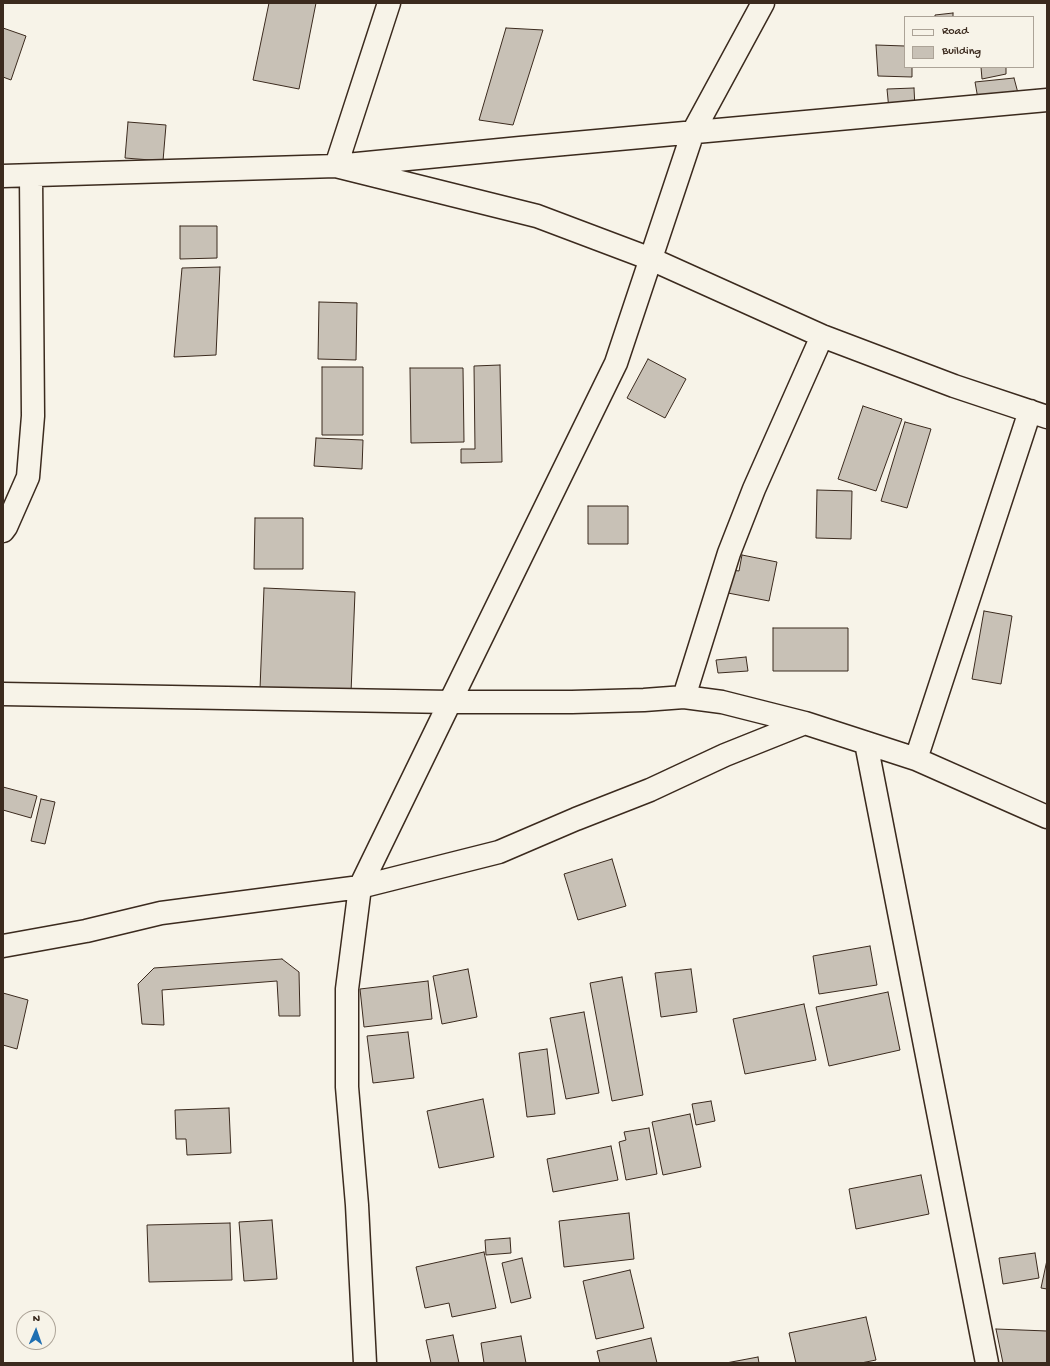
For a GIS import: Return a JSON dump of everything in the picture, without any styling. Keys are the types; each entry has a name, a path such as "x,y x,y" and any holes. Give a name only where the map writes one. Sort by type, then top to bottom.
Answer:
{"street":[{"path":"336,166 389,3"},
{"path":"365,1363 357,1205 347,1087 347,989 360,887 616,363 693,132 763,3"},
{"path":"3,176 336,166 1047,100"},
{"path":"336,166 537,216 651,259 822,336 954,386 1039,414 916,759"},
{"path":"3,531 28,477 33,416 31,176"},
{"path":"684,697 729,553 754,489 822,336"},
{"path":"3,694 450,702 612,701 684,697 722,702 805,723 916,759 1047,817"},
{"path":"3,946 86,931 161,913 360,887 499,852 576,819 650,790 725,755 805,723"},
{"path":"866,743 987,1363"}],"building":[{"path":"269,3 316,3 299,89 253,80"},
{"path":"953,13 953,16 935,15"},
{"path":"3,28 26,36 11,80 3,77"},
{"path":"506,28 543,30 513,125 479,120"},
{"path":"876,45 904,46 904,68 912,68 912,77 878,76"},
{"path":"981,68 1006,68 1006,74 982,79"},
{"path":"1014,78 1018,93 978,99 975,82"},
{"path":"914,88 915,108 889,110 887,89"},
{"path":"128,122 166,125 163,161 125,158"},
{"path":"180,226 217,226 217,258 180,259"},
{"path":"220,267 216,355 174,357 182,268"},
{"path":"319,302 357,303 356,360 318,359"},
{"path":"648,359 686,379 665,418 627,398"},
{"path":"500,365 502,462 461,463 461,449 475,449 474,366"},
{"path":"322,367 363,367 363,435 322,435"},
{"path":"410,368 463,368 464,442 411,443"},
{"path":"863,406 902,419 876,491 838,479"},
{"path":"905,422 931,429 907,508 881,501"},
{"path":"316,438 363,440 362,469 314,466"},
{"path":"817,490 852,491 851,539 816,538"},
{"path":"588,506 628,506 628,544 588,544"},
{"path":"255,518 303,518 303,569 254,569"},
{"path":"742,555 777,562 769,601 728,593 732,570 739,571"},
{"path":"264,588 355,592 351,693 260,689"},
{"path":"984,611 1012,616 1001,684 972,679"},
{"path":"773,628 848,628 848,671 773,671"},
{"path":"746,657 748,671 718,673 716,660"},
{"path":"3,787 37,796 31,818 3,810"},
{"path":"41,799 55,802 45,844 31,841"},
{"path":"612,859 626,906 578,920 564,874"},
{"path":"870,946 877,985 819,994 813,956"},
{"path":"282,959 299,972 300,1016 279,1016 277,981 162,990 164,1025 142,1024 138,984 154,968"},
{"path":"468,969 477,1017 442,1024 433,976"},
{"path":"691,969 697,1012 661,1017 655,973"},
{"path":"622,977 643,1095 612,1101 590,983"},
{"path":"428,981 432,1019 364,1027 360,989"},
{"path":"888,992 900,1050 829,1066 816,1007"},
{"path":"3,993 28,1000 17,1049 3,1045"},
{"path":"804,1004 816,1060 745,1074 733,1019"},
{"path":"584,1012 599,1093 566,1099 550,1018"},
{"path":"408,1032 414,1078 373,1083 367,1036"},
{"path":"547,1049 555,1114 527,1117 519,1053"},
{"path":"483,1099 494,1157 439,1168 427,1111"},
{"path":"711,1101 715,1121 696,1125 692,1104"},
{"path":"229,1108 231,1153 187,1155 186,1139 176,1139 175,1110"},
{"path":"690,1114 701,1167 663,1175 652,1122"},
{"path":"649,1128 657,1174 626,1180 619,1142 626,1140 624,1132"},
{"path":"611,1146 618,1180 553,1192 547,1159"},
{"path":"921,1175 929,1214 856,1229 849,1189"},
{"path":"629,1213 634,1259 564,1267 559,1221"},
{"path":"272,1220 277,1279 244,1281 239,1222"},
{"path":"230,1223 232,1280 149,1282 147,1225"},
{"path":"510,1238 511,1253 486,1255 485,1240"},
{"path":"484,1252 496,1308 452,1317 449,1303 425,1308 416,1267"},
{"path":"1035,1253 1039,1278 1003,1284 999,1258"},
{"path":"522,1258 531,1298 511,1303 502,1263"},
{"path":"1047,1260 1047,1289 1041,1288"},
{"path":"630,1270 644,1328 596,1339 583,1281"},
{"path":"866,1317 876,1360 861,1363 796,1363 789,1333"},
{"path":"996,1329 1047,1331 1047,1363 1003,1363"},
{"path":"453,1335 459,1363 431,1363 426,1340"},
{"path":"521,1336 526,1363 484,1363 481,1343"},
{"path":"651,1338 657,1363 600,1363 597,1351"},
{"path":"758,1357 759,1363 726,1363"}]}
